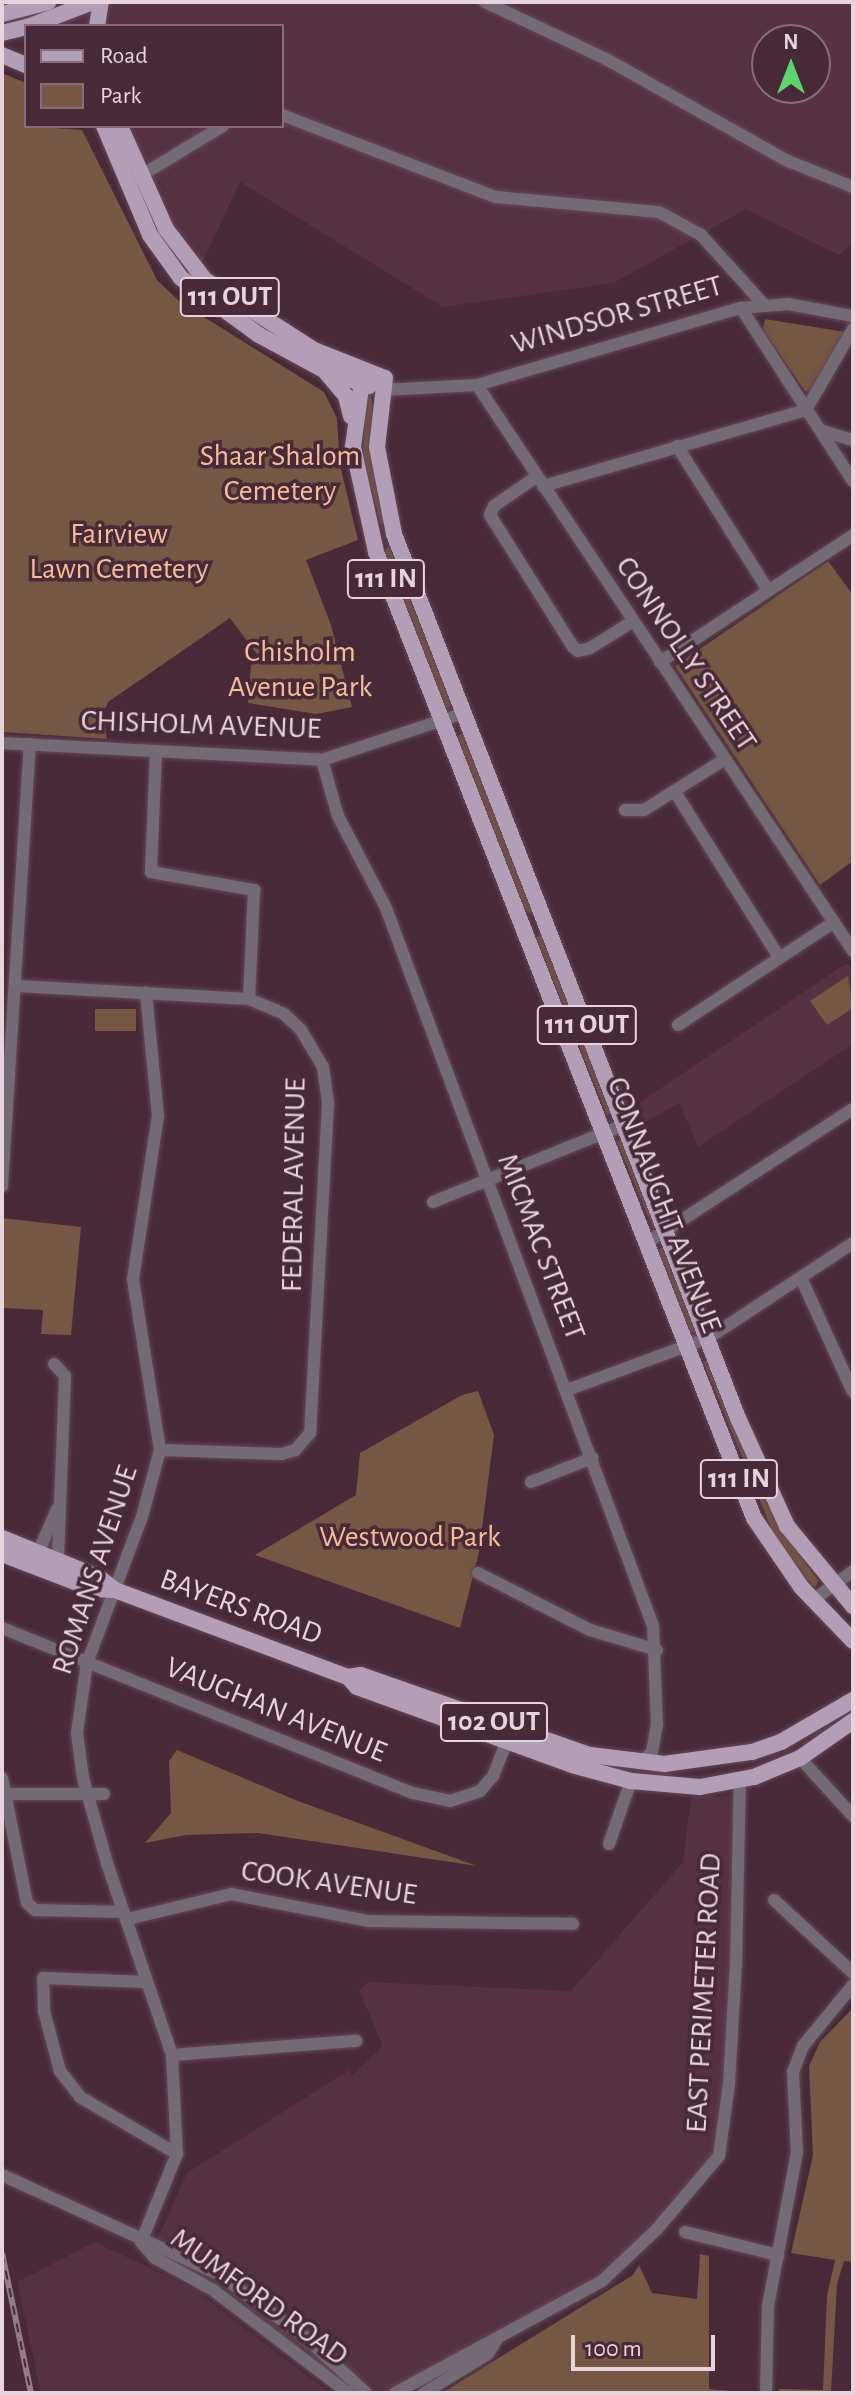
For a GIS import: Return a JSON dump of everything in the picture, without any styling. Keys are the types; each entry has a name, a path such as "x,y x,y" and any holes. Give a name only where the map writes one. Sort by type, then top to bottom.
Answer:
{"main road":[{"path":"2,14 48,2"},
{"path":"35,24 68,14 93,2"},
{"path":"97,24 101,2"},
{"path":"2,33 24,27"},
{"path":"2,55 24,64"},
{"path":"94,128 130,176"},
{"name":"WINDSOR STREET","path":"105,128 130,176 175,245 205,280 361,378"},
{"name":"WINDSOR STREET","path":"120,128 130,176 160,253 181,278 223,312 324,370 388,385"},
{"path":"324,370 346,396 353,430"},
{"name":"CONNAUGHT AVENUE","path":"361,378 353,430 357,476 376,552 441,722 689,1344 754,1518 813,1600 853,1641"},
{"name":"CONNAUGHT AVENUE","path":"388,385 377,447 394,534 787,1526 833,1586 853,1606"},
{"path":"525,929 547,920"},
{"name":"BAYERS ROAD","path":"2,1538 58,1561 115,1590 348,1677 357,1687 507,1741 631,1781 700,1787 740,1780 800,1758 849,1725"},
{"name":"BAYERS ROAD","path":"2,1554 93,1589 115,1590"},
{"name":"BAYERS ROAD","path":"348,1677 361,1675 590,1755 664,1764 752,1752 781,1742 853,1700"},
{"path":"740,1780 752,1752"},
{"path":"664,1764 693,1774 700,1787"}],"street":[{"path":"485,2 606,59 788,161 853,187"},
{"path":"284,116 496,197 659,212 701,235 764,305"},
{"path":"130,176 219,128"},
{"name":"WINDSOR STREET","path":"388,385 477,385 741,308 764,305 853,316"},
{"path":"741,308 853,481"},
{"path":"632,622 590,648 578,651 573,647 490,515 494,506 540,482 806,410 853,329"},
{"name":"CONNOLLY STREET","path":"477,385 853,951"},
{"path":"823,431 853,440"},
{"path":"677,446 768,590"},
{"path":"660,662 853,535"},
{"path":"441,722 464,713"},
{"name":"CHISHOLM AVENUE","path":"2,743 322,760 441,722"},
{"path":"2,1186 18,986 30,744"},
{"path":"156,751 151,872 254,890 249,999"},
{"path":"625,810 644,810 725,759"},
{"name":"MICMAC STREET","path":"322,760 338,816 386,908 640,1587 657,1650 654,1738 642,1762"},
{"path":"675,792 779,957"},
{"path":"678,1025 834,922"},
{"name":"FEDERAL AVENUE","path":"18,986 249,999 284,1014 318,1053 326,1080 312,1426 301,1445 282,1454 160,1450"},
{"name":"ROMANS AVENUE","path":"141,2242 177,2154 172,2055 125,1916 77,1738 87,1663 115,1590 160,1450 133,1279 158,1116 146,993"},
{"path":"648,1242 853,1109"},
{"path":"433,1202 487,1177 626,1124"},
{"path":"567,1390 710,1337 853,1243"},
{"path":"801,1278 853,1392"},
{"path":"54,1364 65,1376 57,1509 58,1561"},
{"path":"531,1482 592,1458"},
{"path":"38,1553 57,1509"},
{"path":"813,1600 853,1571"},
{"path":"478,1573 590,1630 657,1650"},
{"name":"VAUGHAN AVENUE","path":"2,1628 413,1793 450,1801 480,1791 493,1776 507,1741"},
{"path":"800,1758 853,1816"},
{"path":"2,1778 5,1794 104,1794"},
{"name":"EAST PERIMETER ROAD","path":"395,2393 480,2343 497,2339 602,2281 657,2229 719,2156 734,2009 740,1780"},
{"path":"609,1844 631,1781"},
{"name":"COOK AVENUE","path":"5,1794 27,1903 35,1910 125,1916 214,1896 242,1894 369,1921 573,1924"},
{"path":"774,1900 853,1973"},
{"path":"146,1982 43,1978 52,2047 60,2071 80,2097 177,2154"},
{"path":"766,2393 768,2306 797,2163 796,2059 853,1985"},
{"path":"172,2055 356,2041"},
{"name":"MUMFORD ROAD","path":"2,2175 141,2242 220,2275 306,2338 366,2393"},
{"path":"685,2232 778,2255"},
{"name":"MUMFORD ROAD","path":"141,2242 155,2258 213,2290 348,2393"},
{"name":"EAST PERIMETER ROAD","path":"424,2393 488,2354 497,2339"}],"shaded area":[{"path":"93,2 853,2 853,243 839,255 746,209 614,283 443,307 240,182 192,285 156,237 100,128 284,128 284,24 54,24"},
{"path":"847,963 853,971 853,1044 698,1147 679,1103 642,1124 640,1102"},
{"path":"738,1795 738,1894 719,2156 602,2281 510,2332 424,2393 347,2393 225,2287 153,2249 187,2173 349,2070 352,2075 383,2046 359,1991 368,1982 571,1991 683,1862 691,1797"},
{"path":"95,2242 194,2289 330,2393 41,2393 17,2282"}],"green space":[{"path":"2,73 24,82 24,128 82,130 157,280 180,302 324,392 337,418 340,465 358,540 306,560 331,625 352,707 316,714 248,703 251,664 259,657 230,618 108,702 103,714 107,739 2,732"},
{"path":"765,319 845,332 811,392 805,391 763,330"},
{"path":"371,394 384,523 381,525 363,458 365,395"},
{"path":"389,546 452,705 448,708 442,705 384,551"},
{"path":"828,561 853,595 853,861 820,885 675,666"},
{"path":"464,733 535,912 533,914 525,911 456,737"},
{"path":"542,932 615,1111 607,1115 536,938"},
{"path":"848,976 853,1008 827,1025 810,1001"},
{"path":"95,1009 136,1009 136,1031 95,1031"},
{"path":"623,1137 658,1227 654,1230 617,1142"},
{"path":"2,1218 81,1227 71,1335 41,1334 43,1310 2,1308"},
{"path":"664,1246 697,1333 690,1332 658,1251"},
{"path":"703,1361 710,1361 784,1533 818,1580 816,1587 807,1584 772,1530"},
{"name":"Westwood Park","path":"478,1391 494,1435 479,1552 460,1628 255,1555 356,1495 360,1453 462,1395"},
{"path":"177,1750 298,1801 477,1866 258,1833 186,1835 145,1843 171,1813 169,1761"},
{"path":"853,2008 853,2262 844,2261 837,2284 831,2393 779,2393 779,2389 823,2390 827,2296 835,2260 791,2253 813,2155 809,2066 820,2042"},
{"path":"700,2254 709,2256 709,2389 753,2393 442,2393 633,2275 639,2265 652,2293 697,2299"}],"railway":[{"path":"2,2253 31,2393"}],"park label":[{"name":"Shaar Shalom Cemetery","path":"280,473"},
{"name":"Fairview Lawn Cemetery","path":"119,551"},
{"name":"Chisholm Avenue Park","path":"300,669"}]}
